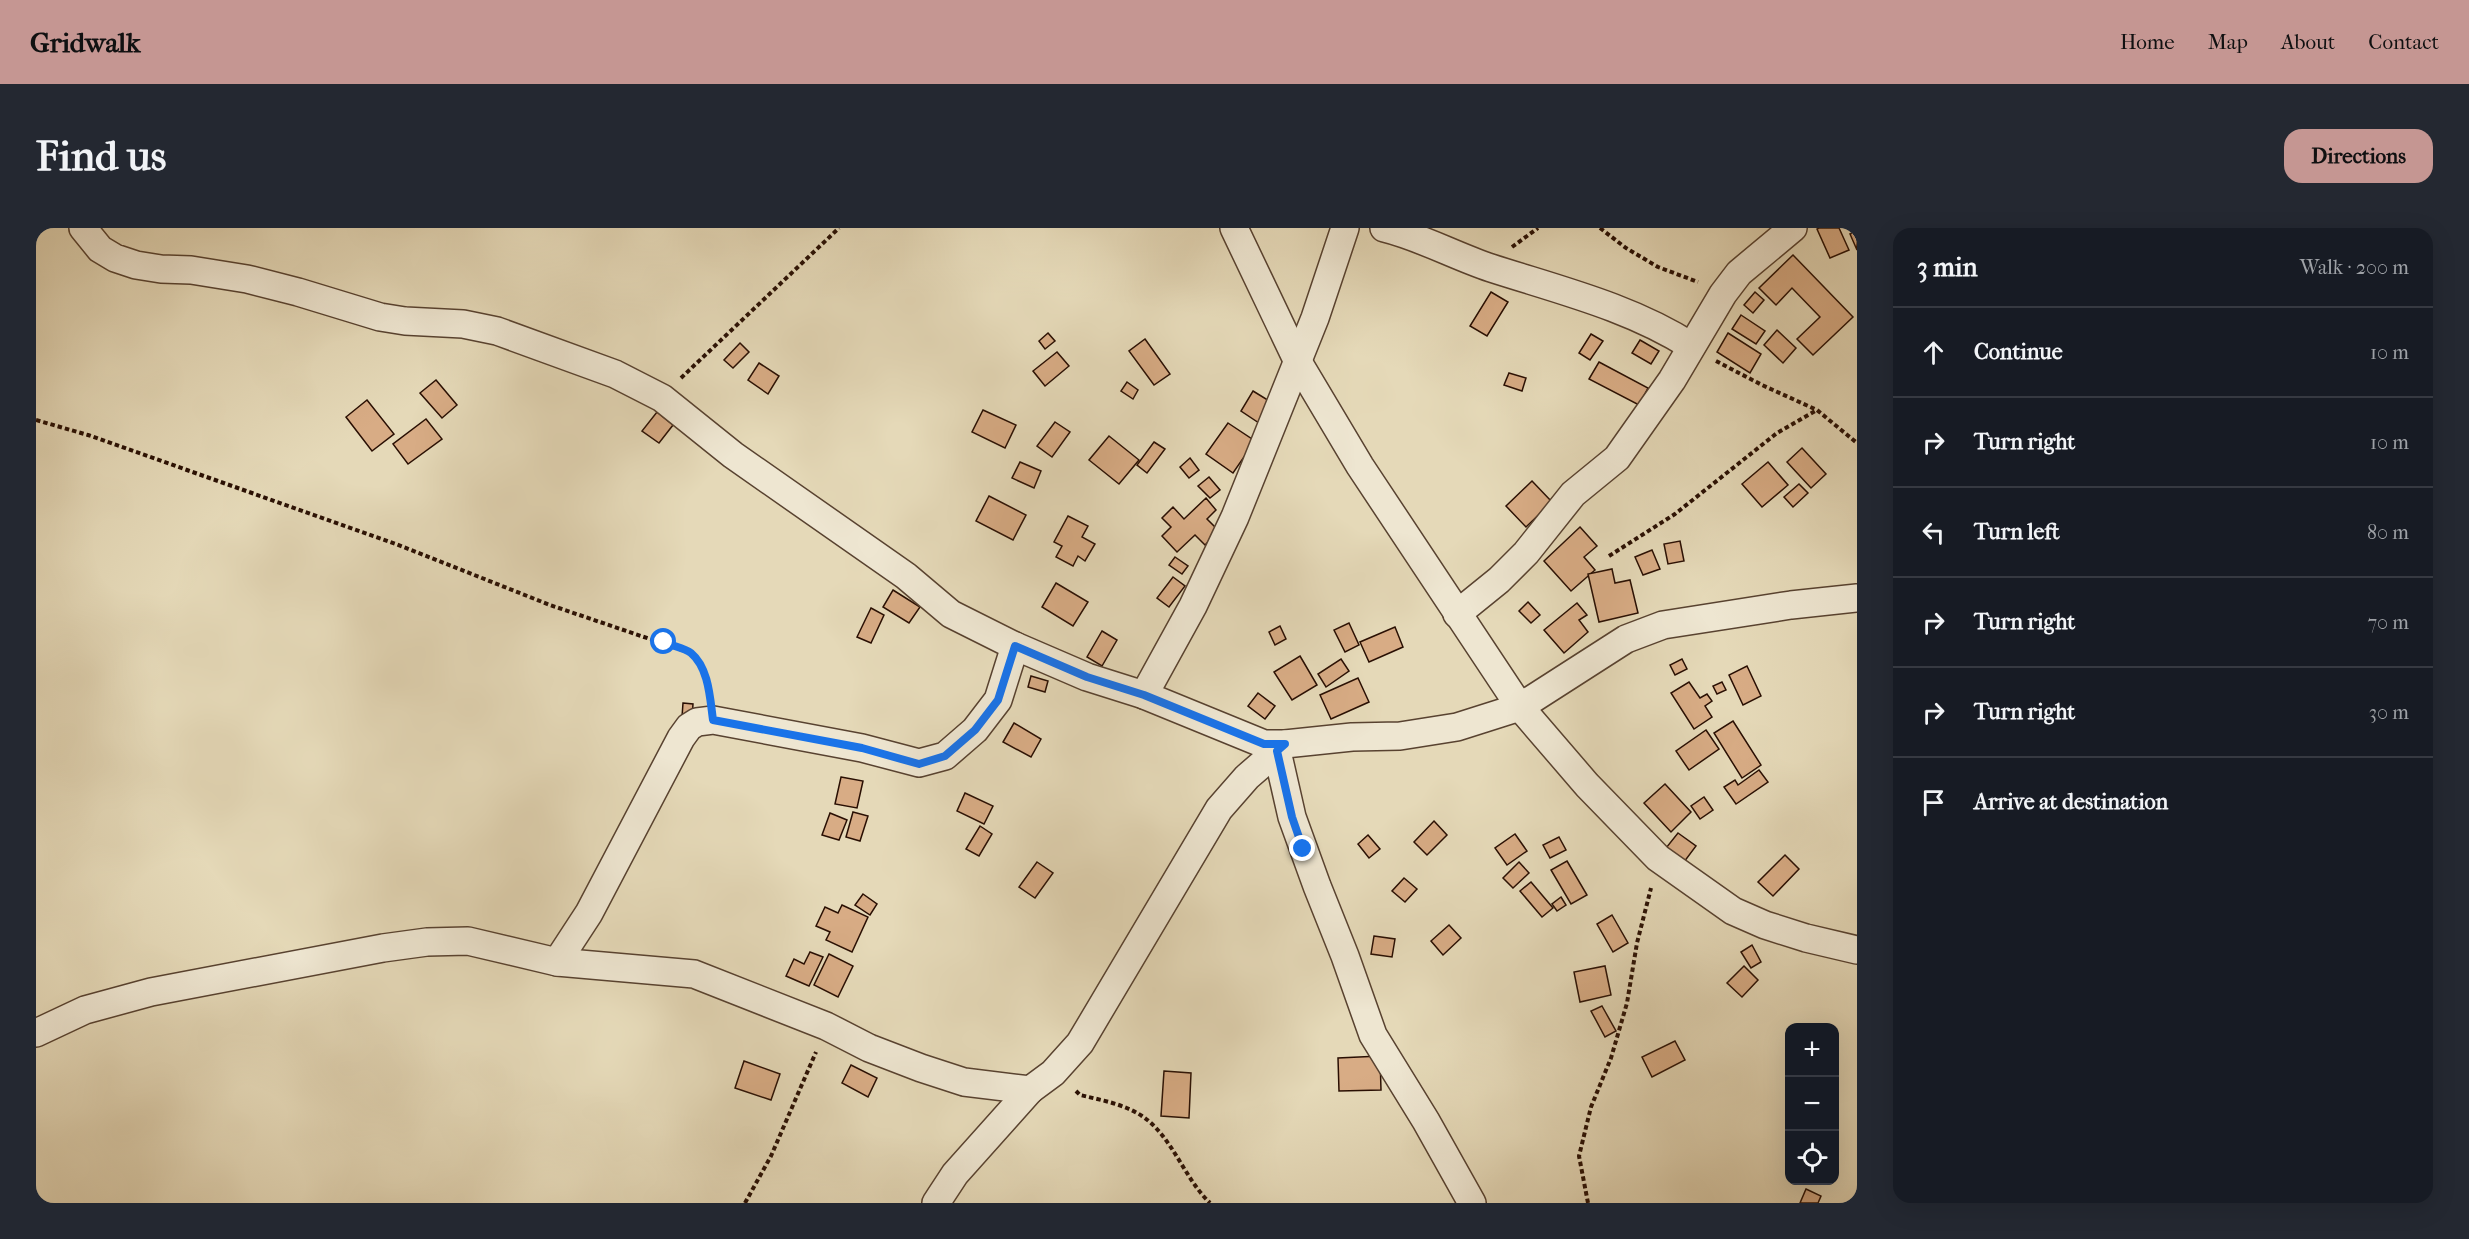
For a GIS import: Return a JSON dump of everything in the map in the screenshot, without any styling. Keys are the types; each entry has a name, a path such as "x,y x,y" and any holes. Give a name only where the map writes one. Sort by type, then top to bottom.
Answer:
{"street":[{"path":"83,228 100,249 115,258 161,269 190,270 247,279 380,317 405,321 463,324 497,332 615,374 662,398 733,455 906,576 951,614 1015,646 1087,677 1144,695 1264,744 1281,748 1352,737 1400,736 1457,727 1520,707 1626,639 1662,625 1791,605 1857,598"},
{"path":"1239,228 1298,362 1360,466 1520,707 1587,785 1658,858 1733,911 1765,925 1857,950"},
{"path":"1144,695 1209,576 1235,517 1315,318 1345,228"},
{"path":"1384,228 1402,232 1490,267 1618,309 1671,333 1691,346"},
{"path":"1457,614 1499,580 1526,553 1573,494 1617,458 1654,408 1723,294 1739,273 1792,228"},
{"path":"557,962 589,913 681,738 689,727 697,722 713,720 862,748 919,764 945,756 975,730 998,700 1015,646"},
{"path":"936,1203 955,1174 1030,1090 1053,1072 1080,1043 1219,808 1247,777 1281,748"},
{"path":"1281,748 1292,817 1373,1035 1426,1121 1472,1203"},
{"path":"36,1033 85,1010 151,992 427,942 468,941 557,962 694,974 826,1026 868,1048 964,1082 1030,1090"}],"path":[{"path":"662,398 839,228"},
{"path":"1600,228 1626,248 1658,267 1708,285 1723,294"},
{"path":"1691,346 1762,385 1817,410 1857,443"},
{"path":"1609,556 1675,514 1778,433 1817,410"},
{"path":"36,420 88,435 396,544 550,605 691,653 701,666 707,682 713,720"},
{"path":"1588,1203 1579,1156 1591,1107 1611,1058 1628,1003 1637,943 1658,858"},
{"path":"746,1203 771,1156 826,1026"},
{"path":"1053,1072 1080,1095 1125,1107 1143,1116 1160,1134 1200,1194 1210,1203"}],"building":[{"path":"1839,228 1849,250 1830,258 1817,229"},
{"path":"1857,231 1857,250 1850,234"},
{"path":"1793,255 1853,317 1813,355 1797,339 1820,317 1792,288 1776,305 1759,288"},
{"path":"1491,292 1508,302 1487,336 1470,326"},
{"path":"1755,292 1764,300 1753,313 1744,305"},
{"path":"1741,315 1765,331 1756,344 1732,329"},
{"path":"1777,330 1796,348 1783,363 1764,345"},
{"path":"1048,333 1055,341 1045,349 1039,341"},
{"path":"1728,333 1761,354 1750,373 1717,352"},
{"path":"1591,334 1603,341 1590,360 1579,353"},
{"path":"1145,339 1170,374 1154,385 1129,351"},
{"path":"1640,340 1659,351 1651,364 1632,353"},
{"path":"740,343 749,352 733,368 724,360"},
{"path":"1057,352 1069,366 1045,386 1033,371"},
{"path":"1599,362 1648,388 1639,405 1589,379"},
{"path":"759,363 779,376 768,394 748,380"},
{"path":"1509,373 1526,378 1522,391 1504,385"},
{"path":"436,380 457,405 442,418 420,393"},
{"path":"1127,382 1138,390 1133,399 1121,391"},
{"path":"1253,391 1271,402 1259,423 1241,411"},
{"path":"367,400 394,434 372,451 346,417"},
{"path":"983,410 1016,425 1005,448 972,432"},
{"path":"657,412 673,425 659,443 642,431"},
{"path":"426,419 442,439 408,464 393,444"},
{"path":"1055,422 1070,432 1052,457 1037,446"},
{"path":"1228,423 1255,441 1233,473 1206,454"},
{"path":"1109,436 1139,460 1119,484 1089,460"},
{"path":"1154,442 1165,449 1147,473 1137,465"},
{"path":"1802,448 1826,474 1811,488 1787,462"},
{"path":"1190,458 1199,470 1189,478 1180,467"},
{"path":"1020,462 1041,471 1034,488 1012,478"},
{"path":"1768,462 1788,485 1762,507 1742,484"},
{"path":"1209,477 1220,490 1210,498 1198,486"},
{"path":"1532,481 1552,502 1526,527 1506,506"},
{"path":"1799,484 1808,493 1793,507 1784,497"},
{"path":"989,496 1026,515 1013,540 976,521"},
{"path":"1206,498 1216,510 1207,519 1219,531 1205,545 1195,535 1177,552 1162,536 1171,527 1162,518 1173,507 1184,519"},
{"path":"1068,516 1088,526 1082,537 1095,544 1085,561 1078,556 1073,566 1056,557 1062,546 1054,542"},
{"path":"1580,527 1597,546 1584,557 1595,570 1571,591 1544,561"},
{"path":"1680,541 1684,561 1668,564 1664,544"},
{"path":"1652,550 1660,569 1643,575 1635,557"},
{"path":"1175,557 1188,566 1182,574 1169,565"},
{"path":"1612,569 1615,583 1630,580 1638,613 1599,622 1588,574"},
{"path":"1173,577 1185,586 1169,607 1157,598"},
{"path":"1056,583 1088,602 1073,626 1042,607"},
{"path":"893,590 920,607 909,623 883,607"},
{"path":"1528,602 1540,615 1531,623 1519,611"},
{"path":"1577,603 1587,615 1579,620 1588,632 1564,653 1544,630"},
{"path":"871,608 884,615 871,643 857,637"},
{"path":"1349,623 1359,645 1345,652 1334,630"},
{"path":"1280,626 1286,639 1275,645 1269,632"},
{"path":"1395,627 1403,647 1369,662 1360,642"},
{"path":"1102,631 1117,640 1102,666 1087,657"},
{"path":"1300,656 1317,685 1292,700 1274,672"},
{"path":"1341,659 1349,671 1326,687 1318,674"},
{"path":"1682,659 1687,669 1675,675 1670,665"},
{"path":"1747,666 1761,696 1743,705 1729,675"},
{"path":"1031,676 1048,681 1045,692 1028,687"},
{"path":"1358,678 1369,702 1331,719 1320,695"},
{"path":"1689,682 1700,698 1707,694 1712,701 1705,706 1712,717 1694,729 1671,693"},
{"path":"1722,682 1726,690 1717,694 1713,686"},
{"path":"1258,693 1275,706 1265,719 1248,706"},
{"path":"683,703 693,704 692,718 682,717"},
{"path":"1733,721 1761,765 1742,778 1714,733"},
{"path":"1014,723 1041,739 1031,757 1003,742"},
{"path":"1706,730 1719,749 1689,770 1676,751"},
{"path":"1759,770 1768,782 1736,804 1724,787 1735,780 1738,785"},
{"path":"841,777 863,781 857,808 835,804"},
{"path":"1665,784 1691,812 1671,832 1644,803"},
{"path":"965,793 993,806 984,824 957,811"},
{"path":"1704,797 1713,810 1700,819 1691,806"},
{"path":"853,812 868,816 860,841 846,837"},
{"path":"830,813 847,820 839,840 822,835"},
{"path":"1434,821 1447,835 1427,855 1414,842"},
{"path":"980,826 992,834 979,856 966,849"},
{"path":"1678,833 1696,846 1684,862 1666,848"},
{"path":"1515,834 1527,851 1507,865 1495,848"},
{"path":"1368,835 1380,849 1369,858 1358,844"},
{"path":"1559,837 1566,850 1550,858 1543,845"},
{"path":"1785,855 1799,869 1773,896 1758,882"},
{"path":"1567,861 1587,895 1571,904 1551,870"},
{"path":"1037,862 1053,873 1035,898 1019,887"},
{"path":"1519,862 1529,873 1513,888 1503,878"},
{"path":"1404,878 1417,889 1405,902 1392,891"},
{"path":"1531,882 1553,908 1542,917 1520,891"},
{"path":"863,894 877,904 870,915 855,905"},
{"path":"1561,897 1566,905 1557,911 1552,904"},
{"path":"842,905 868,917 852,952 826,940 830,932 816,926 825,907 838,913"},
{"path":"1612,915 1628,943 1613,952 1597,924"},
{"path":"1449,925 1461,938 1443,955 1431,941"},
{"path":"1374,936 1395,939 1392,957 1371,954"},
{"path":"1752,945 1761,962 1751,968 1741,952"},
{"path":"810,952 823,957 809,986 786,976 794,959 804,964"},
{"path":"829,954 853,966 838,997 814,985"},
{"path":"1605,966 1611,995 1580,1002 1574,972"},
{"path":"1744,966 1758,980 1742,997 1727,983"},
{"path":"1602,1006 1616,1031 1605,1037 1591,1011"},
{"path":"1675,1041 1685,1060 1652,1077 1642,1057"},
{"path":"1380,1056 1381,1090 1339,1091 1338,1058"},
{"path":"744,1061 780,1074 771,1100 735,1088"},
{"path":"851,1065 877,1078 868,1097 842,1083"},
{"path":"1164,1071 1191,1073 1189,1118 1161,1116"},
{"path":"1806,1189 1821,1196 1818,1203 1800,1203"}],"route":[{"path":"664,642 691,653 701,666 707,682 713,720 862,748 919,764 945,756 975,730 998,700 1015,646 1087,677 1144,695 1264,744 1285,744 1277,751 1292,817 1303,849"}]}
